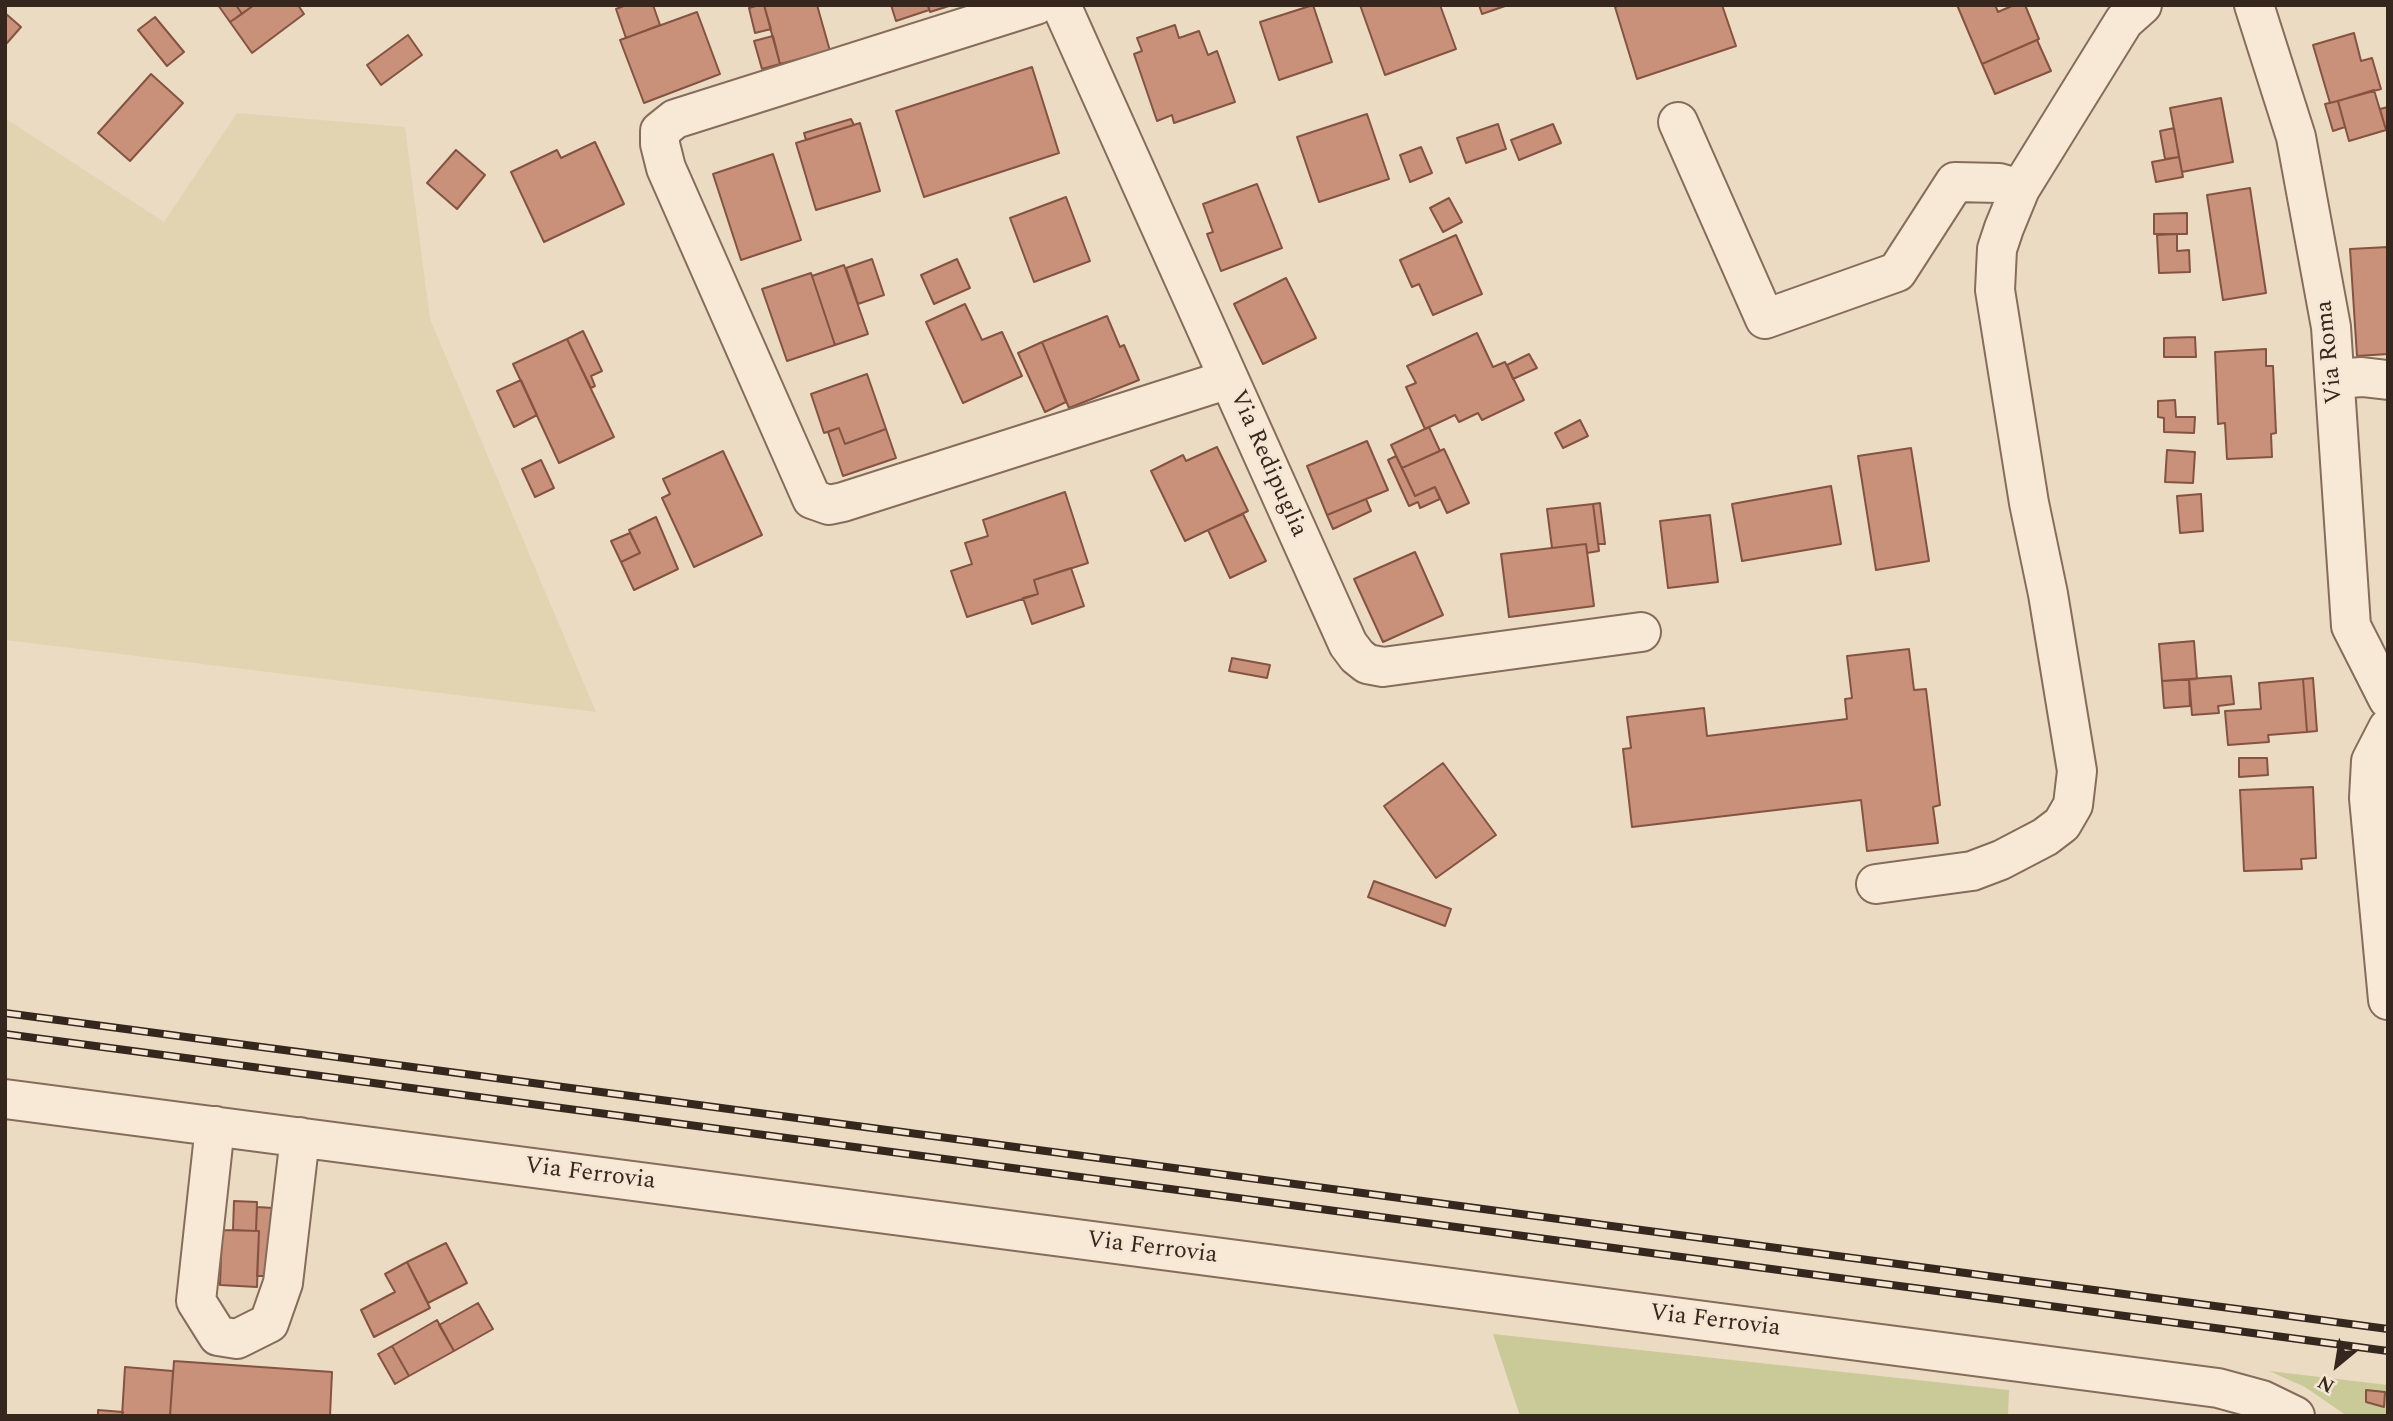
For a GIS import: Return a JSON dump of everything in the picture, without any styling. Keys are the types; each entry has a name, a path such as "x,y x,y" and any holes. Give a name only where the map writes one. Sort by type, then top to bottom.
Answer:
{"street":[{"path":"1036,5 675,119 660,131 666,168 812,499 830,505 843,502 1229,379"},
{"name":"Via Redipuglia","path":"1060,5 1348,644 1357,656 1367,664 1383,667 1641,632"},
{"path":"1876,884 1972,871 2001,860 2045,837 2062,824 2073,805 2077,771 2048,594 2029,503 1995,290 1997,250 2020,189 2124,22 2142,5"},
{"name":"Via Roma","path":"2254,5 2296,137 2330,327 2351,626 2388,699"},
{"path":"1678,122 1765,319 1897,272 1955,182 1998,183 2020,189"},
{"path":"2335,379 2362,377 2388,380"},
{"path":"2388,728 2371,761 2369,798 2388,1000"},
{"name":"Via Ferrovia","path":"5,1099 2218,1388 2262,1400 2295,1416"},
{"path":"215,1126 196,1301 218,1336 237,1339 269,1323 284,1283 300,1137"}],"shaded area":[{"path":"237,113 405,127 430,319 596,712 5,640 5,118 164,222"}],"green space":[{"path":"1493,1334 2009,1390 2008,1416 1520,1416"},
{"path":"2269,1371 2388,1385 2388,1416 2347,1416 2305,1387"}],"building":[{"path":"218,5 236,5 242,14 230,22"},
{"path":"236,5 254,5 242,14"},
{"path":"254,5 298,5 304,14 252,53 230,22"},
{"path":"626,5 653,5 660,25 626,38 616,9"},
{"path":"764,5 771,29 755,33 749,8"},
{"path":"764,5 817,5 830,51 780,64"},
{"path":"891,5 928,5 929,10 896,21"},
{"path":"928,5 952,5 930,12"},
{"path":"1313,5 1332,62 1279,80 1260,22"},
{"path":"1360,5 1440,5 1456,49 1385,75"},
{"path":"1479,5 1508,5 1482,14"},
{"path":"1722,5 1736,46 1637,79 1615,7"},
{"path":"1957,5 1995,5 1998,12 2014,5 2025,5 2039,39 1982,64"},
{"path":"697,12 720,74 644,103 620,40"},
{"path":"5,13 21,27 7,43 5,41"},
{"path":"155,17 184,52 167,66 138,30"},
{"path":"1175,25 1179,38 1199,31 1208,55 1217,51 1235,102 1174,123 1172,115 1157,121 1134,54 1142,51 1137,38"},
{"path":"2354,33 2361,61 2372,58 2381,89 2330,103 2313,45"},
{"path":"408,35 422,55 381,85 367,65"},
{"path":"773,36 780,64 762,69 754,41"},
{"path":"2037,40 2051,71 1995,94 1982,64"},
{"path":"1032,67 1059,153 924,197 896,111"},
{"path":"151,74 183,103 130,161 98,133"},
{"path":"2374,90 2386,130 2349,141 2338,101"},
{"path":"2221,98 2233,162 2182,172 2170,108"},
{"path":"2338,101 2345,127 2333,131 2325,104"},
{"path":"2388,107 2388,130 2386,130 2380,109"},
{"path":"1367,114 1389,179 1319,202 1297,137"},
{"path":"851,119 854,125 806,140 804,133"},
{"path":"860,123 880,191 816,210 796,143"},
{"path":"1498,124 1506,149 1466,163 1457,138"},
{"path":"1553,124 1561,143 1519,160 1511,140"},
{"path":"2174,128 2179,157 2165,159 2160,131"},
{"path":"595,142 624,204 544,242 511,172 557,150 561,158"},
{"path":"1421,147 1432,173 1410,182 1400,155"},
{"path":"456,150 485,175 457,209 427,183"},
{"path":"773,154 801,240 741,260 713,174"},
{"path":"2179,157 2183,177 2156,182 2152,162"},
{"path":"1257,184 1282,248 1221,271 1207,234 1213,232 1203,204"},
{"path":"2250,188 2266,293 2223,300 2207,195"},
{"path":"1066,197 1090,261 1034,282 1010,218"},
{"path":"1449,198 1462,222 1443,232 1430,208"},
{"path":"2187,213 2187,234 2154,234 2154,214"},
{"path":"2177,234 2177,251 2189,250 2190,272 2159,273 2157,235"},
{"path":"1456,235 1482,294 1433,315 1419,284 1412,287 1400,260"},
{"path":"2388,247 2388,354 2357,356 2350,249"},
{"path":"872,259 884,295 858,304 846,268"},
{"path":"957,259 970,288 934,304 921,275"},
{"path":"844,265 868,334 835,345 812,276"},
{"path":"811,273 835,345 787,361 762,289"},
{"path":"1286,278 1316,338 1263,364 1234,304"},
{"path":"965,304 982,340 1002,332 1022,376 963,403 926,322"},
{"path":"1107,316 1120,347 1124,345 1139,380 1069,408 1042,342"},
{"path":"583,331 602,371 591,376 595,386 591,388 567,339"},
{"path":"1477,333 1493,367 1505,362 1524,400 1482,420 1478,413 1459,422 1455,415 1425,429 1406,387 1416,383 1407,366"},
{"path":"2195,337 2196,357 2164,357 2164,338"},
{"path":"567,339 614,437 559,463 513,364"},
{"path":"1042,342 1066,402 1045,412 1018,353"},
{"path":"2266,349 2266,366 2273,366 2276,433 2271,434 2272,457 2227,459 2225,423 2218,424 2215,352"},
{"path":"1529,354 1537,368 1513,379 1507,365"},
{"path":"867,374 886,429 845,444 839,428 824,433 811,394"},
{"path":"521,380 537,415 514,427 497,391"},
{"path":"2175,400 2176,417 2195,417 2194,433 2164,432 2164,418 2158,417 2158,401"},
{"path":"1580,420 1588,436 1563,448 1555,433"},
{"path":"1429,427 1440,451 1402,468 1391,445"},
{"path":"839,428 845,444 886,429 896,458 843,476 828,432"},
{"path":"1367,441 1388,490 1327,515 1307,466"},
{"path":"1217,447 1248,511 1185,541 1151,471 1183,455 1186,461"},
{"path":"1911,448 1929,561 1876,570 1858,456"},
{"path":"1444,449 1469,503 1447,513 1435,487 1415,496 1402,468"},
{"path":"2167,450 2195,452 2193,483 2165,482"},
{"path":"723,451 762,535 694,567 662,498 670,494 663,479"},
{"path":"1396,456 1415,496 1435,487 1440,499 1420,508 1418,502 1409,506 1388,460"},
{"path":"541,460 554,488 535,497 522,469"},
{"path":"1831,486 1841,544 1742,561 1732,504"},
{"path":"1065,492 1088,563 1034,580 1038,594 967,617 951,571 972,564 965,543 988,536 983,520"},
{"path":"2201,494 2203,531 2180,533 2177,496"},
{"path":"1366,499 1371,511 1333,529 1327,515"},
{"path":"1600,503 1605,544 1598,544 1593,504"},
{"path":"1593,504 1599,551 1587,553 1586,544 1552,548 1547,509"},
{"path":"1243,514 1266,561 1230,578 1208,530"},
{"path":"1710,515 1718,582 1668,588 1660,521"},
{"path":"656,517 678,569 634,590 621,562 640,553 629,530"},
{"path":"630,533 640,553 621,562 611,541"},
{"path":"1586,544 1594,606 1509,617 1501,554"},
{"path":"1415,552 1443,615 1383,642 1354,579"},
{"path":"1071,568 1084,606 1032,624 1023,598 1038,594 1034,580"},
{"path":"2194,641 2197,679 2162,681 2159,644"},
{"path":"1909,649 1914,690 1926,689 1940,805 1933,807 1938,843 1867,851 1861,800 1632,827 1623,749 1631,748 1627,717 1704,708 1707,736 1847,719 1845,699 1852,698 1847,656"},
{"path":"1232,658 1270,665 1267,678 1229,671"},
{"path":"2231,676 2234,704 2218,706 2219,713 2192,715 2189,679"},
{"path":"2313,678 2317,731 2307,732 2303,679"},
{"path":"2189,679 2190,706 2164,708 2162,681"},
{"path":"2303,679 2307,732 2268,735 2269,742 2228,745 2225,711 2261,709 2259,683"},
{"path":"2239,758 2267,758 2268,775 2239,777"},
{"path":"1443,763 1496,835 1436,878 1384,806"},
{"path":"2313,787 2316,858 2301,859 2302,869 2244,871 2240,790"},
{"path":"1374,881 1451,909 1445,926 1368,897"},
{"path":"234,1201 257,1202 256,1231 233,1230"},
{"path":"257,1207 273,1208 271,1276 257,1276"},
{"path":"222,1230 259,1231 257,1287 220,1285"},
{"path":"446,1243 467,1283 428,1303 407,1262"},
{"path":"407,1262 430,1308 374,1337 361,1310 395,1292 385,1274"},
{"path":"478,1303 493,1329 454,1351 439,1325"},
{"path":"437,1320 454,1351 409,1376 392,1346"},
{"path":"392,1346 409,1376 395,1384 378,1354"},
{"path":"174,1361 332,1372 330,1416 170,1415"},
{"path":"125,1367 173,1371 170,1416 122,1416"},
{"path":"2366,1390 2385,1392 2384,1407 2366,1402"},
{"path":"98,1410 123,1412 122,1416 98,1416"}],"railway":[{"path":"5,1013 2388,1329"},
{"path":"5,1034 2388,1351"}]}
